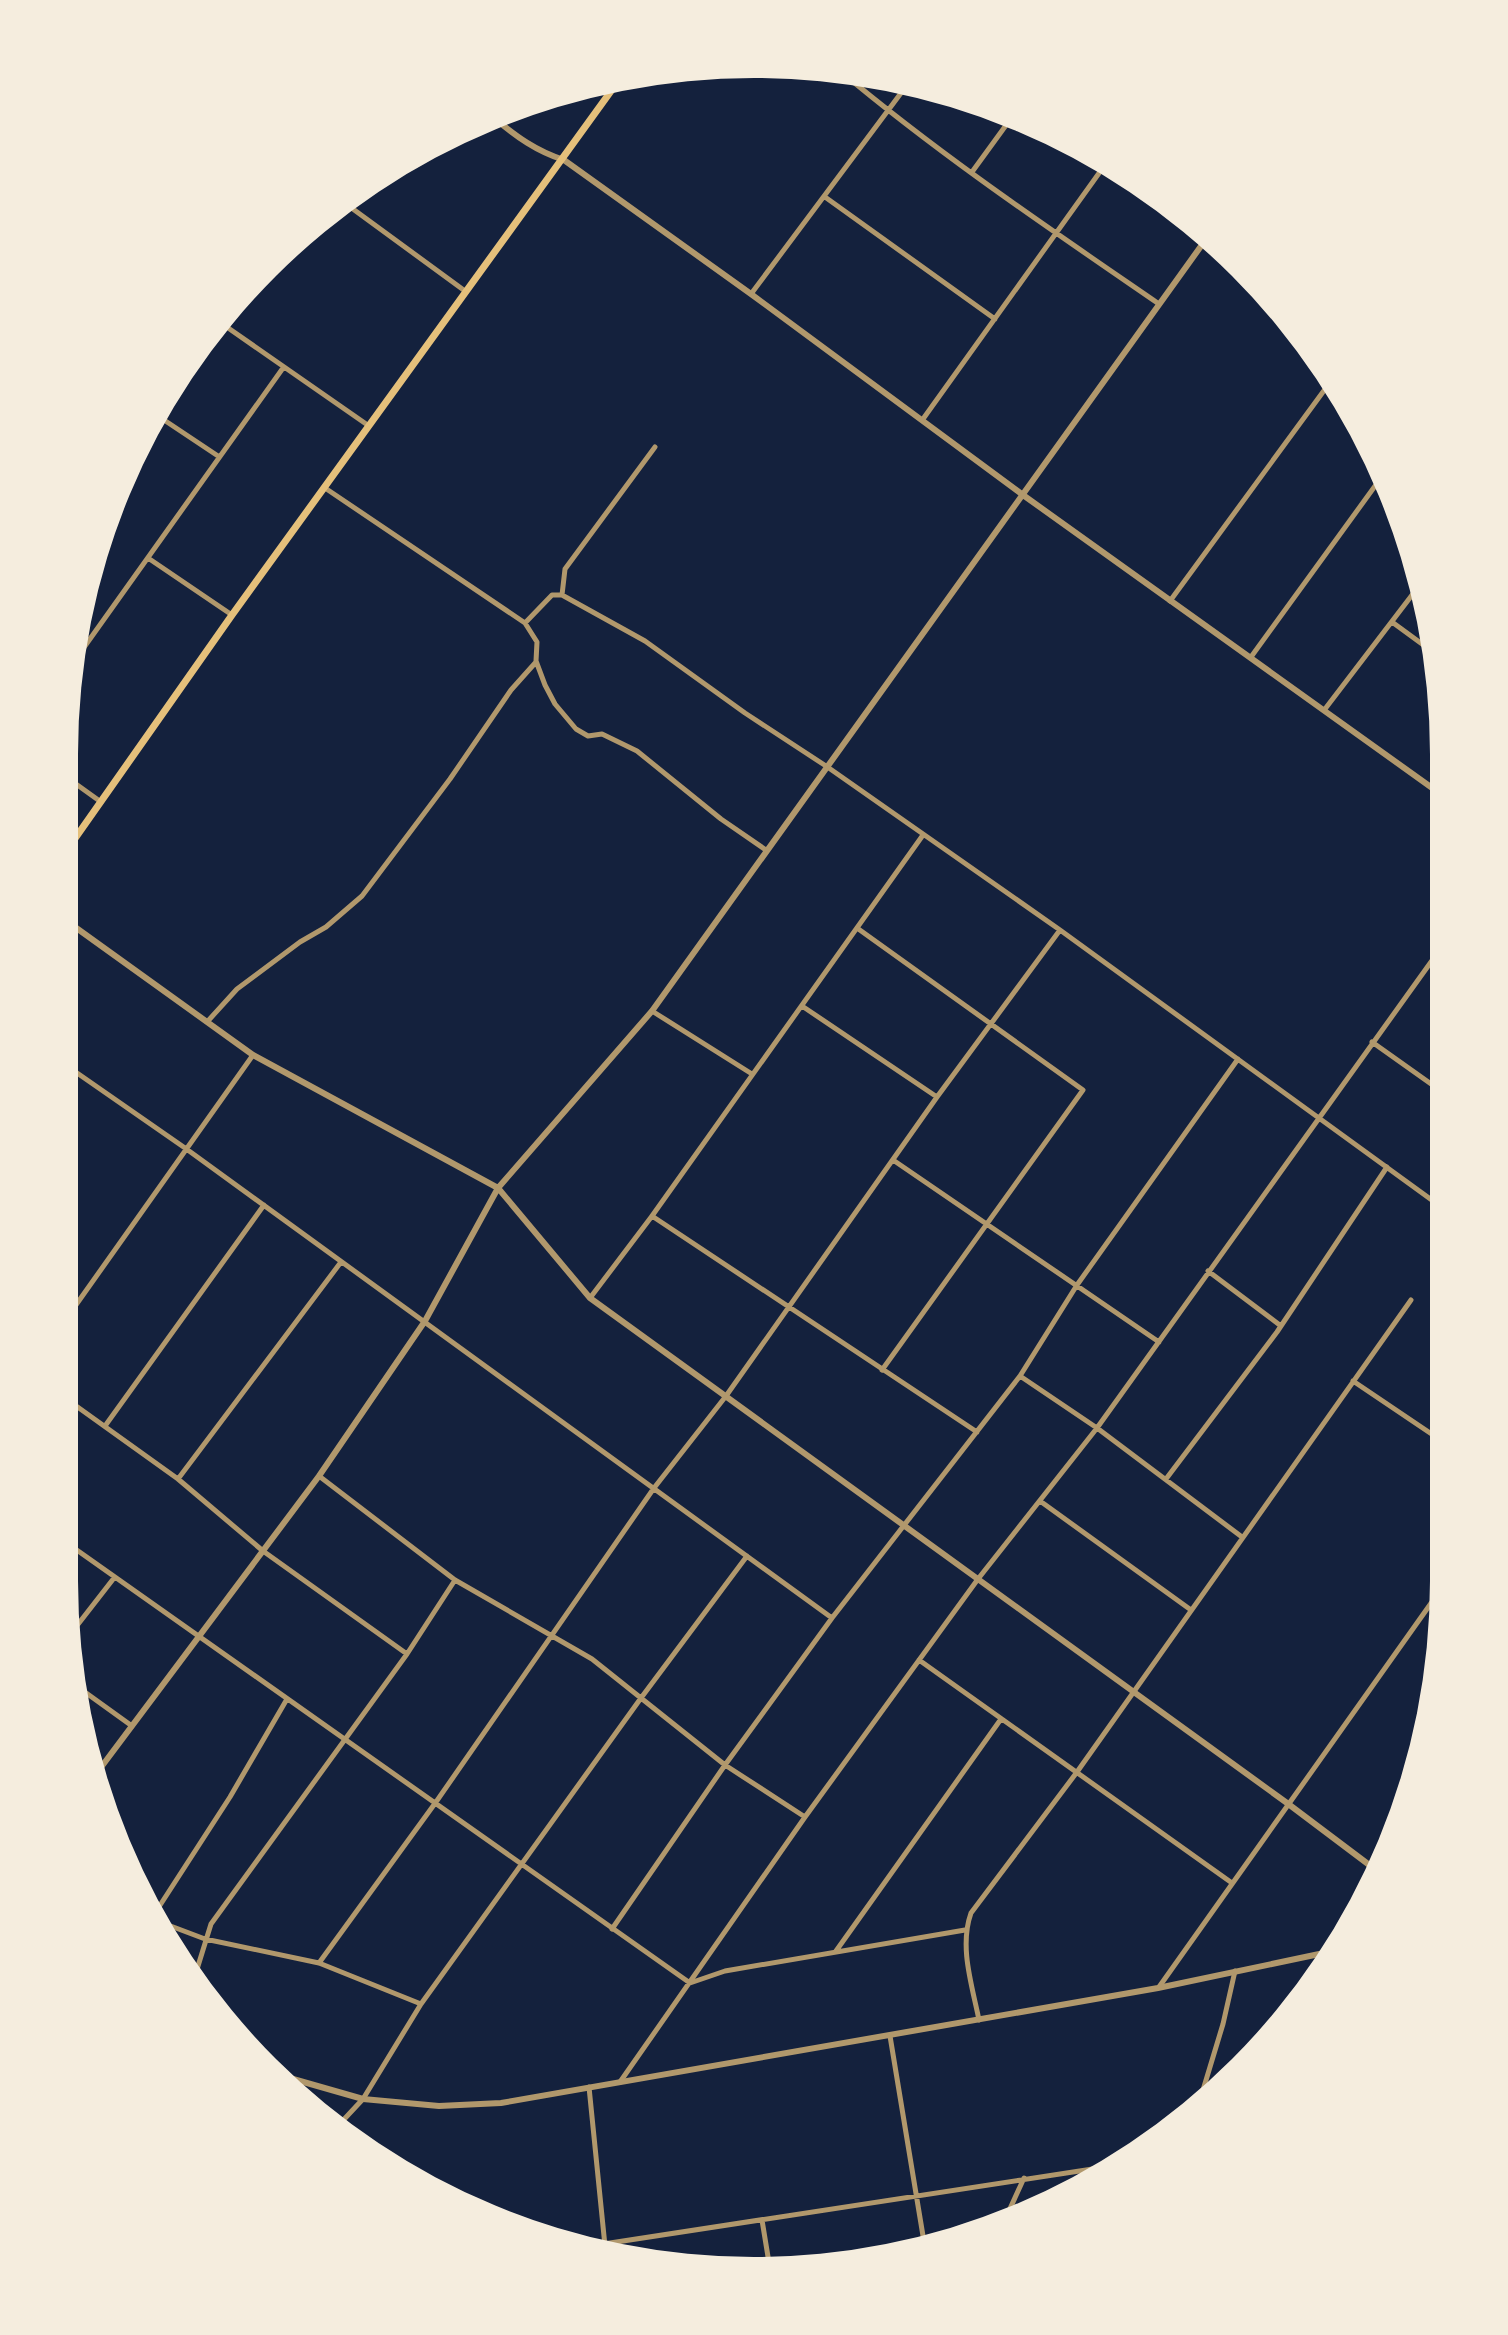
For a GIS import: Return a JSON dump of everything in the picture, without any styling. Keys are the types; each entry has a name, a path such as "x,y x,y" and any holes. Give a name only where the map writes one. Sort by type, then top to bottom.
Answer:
{"main road":[{"path":"78,835 232,615 609,94"}],"street":[{"path":"859,87 972,172 1159,304"},
{"path":"751,294 901,94"},
{"path":"504,126 541,153 564,160 923,419 1023,495 1430,786"},
{"path":"972,172 1005,126"},
{"path":"923,419 1099,173"},
{"path":"825,197 995,319"},
{"path":"354,210 465,291"},
{"path":"103,1764 319,1476 425,1321 498,1188 652,1011 1201,247"},
{"path":"229,329 370,427"},
{"path":"89,637 283,368"},
{"path":"1170,601 1324,391"},
{"path":"166,421 218,456"},
{"path":"562,595 565,569 655,447"},
{"path":"1251,657 1375,486"},
{"path":"325,488 525,623 537,642 536,661 545,685 555,704 576,729 588,736 602,734 637,751 721,819 766,850"},
{"path":"148,558 232,615"},
{"path":"525,623 552,595 562,595 645,641 1060,930 1430,1199"},
{"path":"1325,709 1411,597"},
{"path":"1392,622 1420,643"},
{"path":"207,1022 237,989 300,942 326,927 362,896 450,779 511,690 536,661"},
{"path":"78,786 101,803"},
{"path":"590,1298 652,1216 923,835"},
{"path":"857,928 1083,1090 882,1370"},
{"path":"78,929 253,1055 498,1188 590,1298 1368,1864"},
{"path":"319,1963 436,1802 654,1488 726,1396 937,1097 1060,930"},
{"path":"620,2082 805,1817 978,1579 1097,1428 1430,963"},
{"path":"802,1006 937,1097"},
{"path":"652,1011 753,1075"},
{"path":"1372,1042 1430,1083"},
{"path":"78,1302 253,1055"},
{"path":"612,1929 725,1765 832,1618 1020,1376 1077,1285 1238,1059"},
{"path":"78,1074 425,1321 832,1618"},
{"path":"893,1160 1159,1342"},
{"path":"1166,1479 1281,1326 1387,1167"},
{"path":"105,1426 264,1205"},
{"path":"652,1216 977,1432"},
{"path":"178,1479 341,1262"},
{"path":"1208,1271 1281,1326"},
{"path":"979,2020 966,1950 965,1930 971,1913 1077,1772 1411,1300"},
{"path":"1020,1376 1097,1428 1242,1537"},
{"path":"1353,1381 1430,1433"},
{"path":"78,1407 178,1479 263,1551 407,1654"},
{"path":"319,1476 455,1580 592,1659 725,1765 805,1817"},
{"path":"1040,1501 1191,1610"},
{"path":"78,1551 690,1983"},
{"path":"345,2119 363,2099 421,2004 747,1556"},
{"path":"79,1623 114,1578"},
{"path":"198,1965 211,1924 407,1654 455,1580"},
{"path":"1158,1988 1429,1605"},
{"path":"919,1660 1232,1883"},
{"path":"88,1694 132,1726"},
{"path":"161,1904 230,1797 287,1699"},
{"path":"836,1952 1001,1719"},
{"path":"174,1927 205,1939 319,1963 421,2004"},
{"path":"690,1983 725,1971 965,1930"},
{"path":"299,2081 363,2099 413,2105 501,2103 1158,1988 1318,1954"},
{"path":"1205,2085 1235,1970"},
{"path":"890,2036 923,2235"},
{"path":"589,2087 602,2239"},
{"path":"617,2243 1085,2170"},
{"path":"1011,2207 1024,2178"},
{"path":"762,2220 768,2257"}]}
